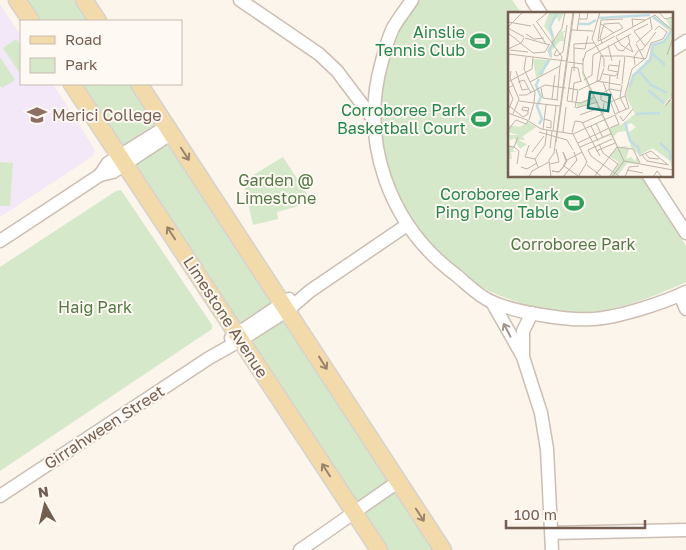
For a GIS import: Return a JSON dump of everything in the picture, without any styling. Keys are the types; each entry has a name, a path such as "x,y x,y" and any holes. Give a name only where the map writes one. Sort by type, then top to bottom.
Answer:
{"main road":[{"path":"17,0 30,20"},
{"path":"84,0 97,20"},
{"name":"Limestone Avenue","path":"73,85 379,550"},
{"path":"140,85 286,306 443,550"}],"street":[{"path":"240,0 319,54 337,71 374,120"},
{"path":"412,0 393,29 376,82 374,120 376,139 386,184 407,226 441,265 492,302 532,313 592,319 623,313 683,293 686,309"},
{"path":"532,0 540,12"},
{"path":"674,49 686,41"},
{"path":"0,241 100,175 108,163 122,160 170,130"},
{"path":"650,178 686,234"},
{"name":"Girrahween Street","path":"0,496 407,226"},
{"path":"492,302 523,357 541,413 550,486 552,550"},
{"path":"523,357 523,331 532,313"},
{"path":"300,550 400,485"},
{"path":"552,533 686,530"}],"shaded area":[{"name":"Merici College","path":"0,4 20,34 20,85 54,85 95,150 93,156 0,217"}],"green space":[{"path":"24,0 74,0 87,20 37,20"},
{"name":"Corroboree Park","path":"416,0 512,0 521,12 508,12 508,178 642,178 686,246 686,282 632,304 589,312 563,313 534,307 494,293 462,275 436,251 413,223 396,191 385,157 380,120 381,83 386,61 404,19"},
{"path":"16,39 20,45 20,74 3,48"},
{"path":"0,57 15,80 2,88 0,86"},
{"path":"81,85 131,85 438,550 386,550"},
{"name":"Garden @ Limestone","path":"283,157 309,197 299,206 277,212 278,219 253,225 243,181"},
{"path":"0,162 13,163 10,206 0,206"},
{"name":"Haig Park","path":"121,190 212,325 212,329 0,471 0,267 116,191"}],"place":[{"name":"Ainslie Tennis Club","path":"480,41"},
{"name":"Merici College","path":"37,115"},
{"name":"Corroboree Park Basketball Court","path":"481,119"},
{"name":"Coroboree Park Ping Pong Table","path":"574,203"}]}
